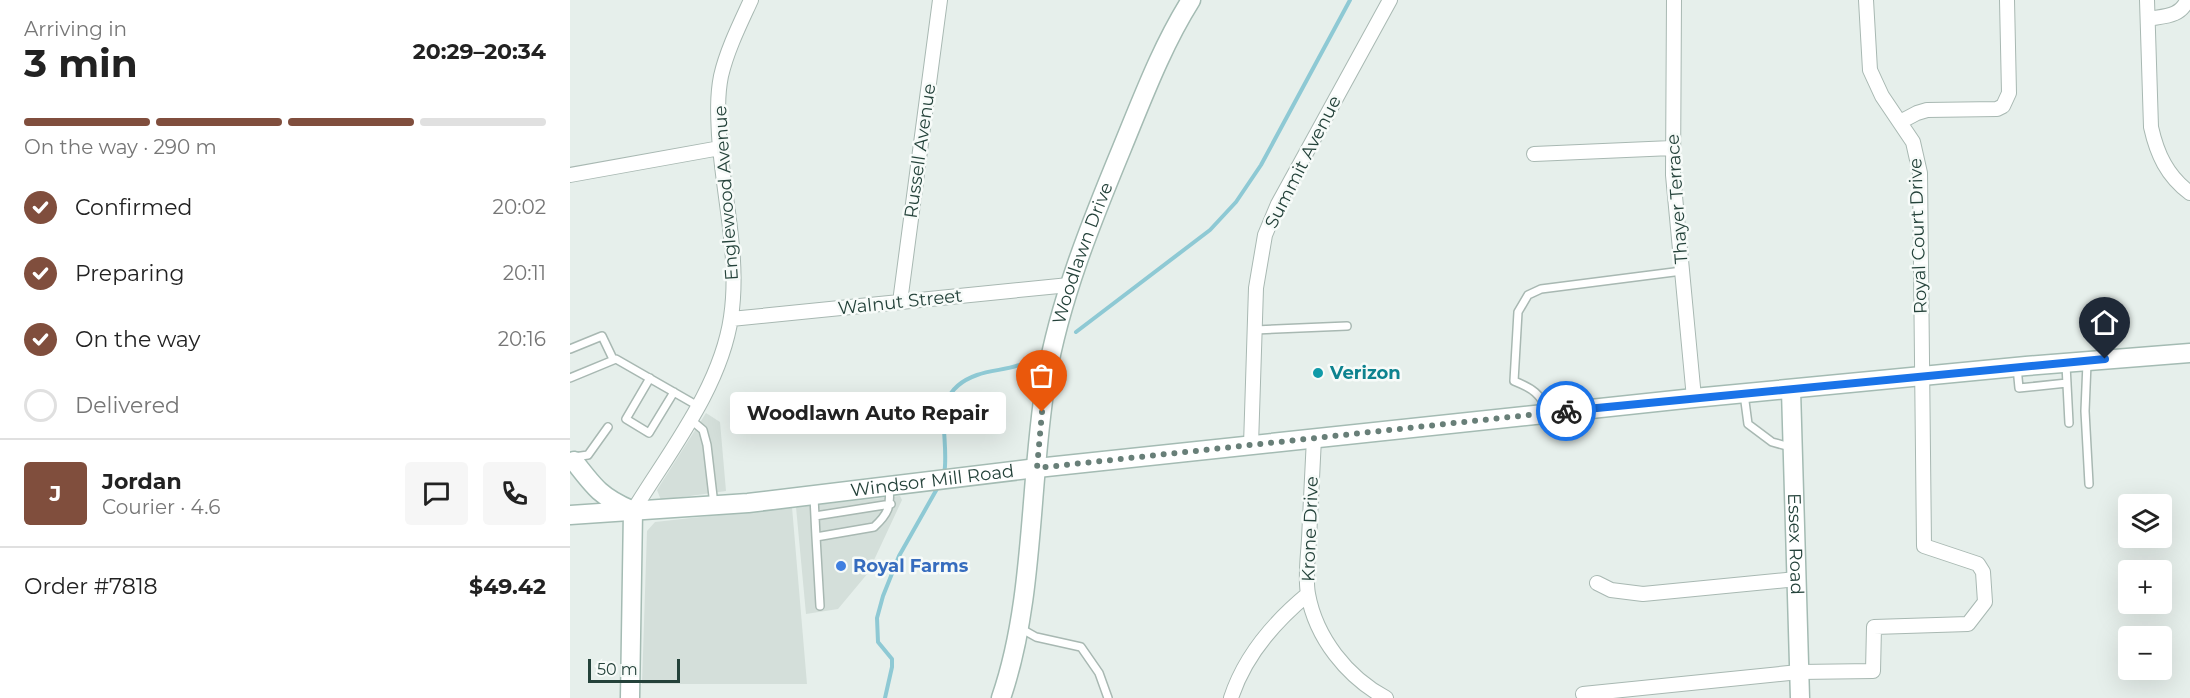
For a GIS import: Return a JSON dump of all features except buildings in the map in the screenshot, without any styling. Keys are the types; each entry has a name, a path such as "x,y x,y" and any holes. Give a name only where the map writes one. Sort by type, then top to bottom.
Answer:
{"main road":[{"name":"Woodlawn Drive","path":"1001,698 1018,627 1046,380 1069,285 1159,58 1191,0"},
{"name":"Windsor Mill Road","path":"570,515 814,495 890,495 942,479 1037,468 1694,398 2190,353"},
{"name":"Essex Road","path":"1791,390 1800,698"},
{"path":"572,457 597,491 610,501 633,511 630,698"},
{"path":"572,457 595,514"}],"street":[{"name":"Englewood Avenue","path":"633,511 698,406 717,368 731,319 734,266 718,117 721,76 729,51 752,0"},
{"name":"Russell Avenue","path":"900,302 940,0"},
{"name":"Summit Avenue","path":"1251,445 1259,264 1265,235 1278,204 1390,0"},
{"name":"Thayer Terrace","path":"1674,0 1673,175 1694,398"},
{"name":"Royal Court Drive","path":"1799,672 1873,670 1874,627 1968,624 1985,602 1983,572 1978,564 1924,546 1920,173 1913,142 1882,96 1870,70 1866,0"},
{"path":"1900,122 1917,112 1927,110 1997,109 2003,106 2009,93 2007,0"},
{"path":"2147,0 2151,127 2161,160 2170,174 2190,193"},
{"path":"2148,19 2173,15 2180,11 2187,0"},
{"path":"570,175 720,148"},
{"path":"1534,154 1672,148"},
{"name":"Walnut Street","path":"731,319 1069,285"},
{"name":"Krone Drive","path":"1314,438 1307,569 1308,594 1314,617 1326,642 1343,665 1360,681 1386,698"},
{"path":"1596,583 1611,590 1643,594 1797,579"},
{"path":"1231,698 1245,666 1258,646 1280,618 1308,594"},
{"path":"1583,694 1799,672"}],"lane":[{"path":"1549,413 1538,394 1529,387 1514,381 1518,312 1528,295 1541,289 1682,271"},
{"path":"1255,330 1347,326"},
{"path":"570,349 602,336 613,359"},
{"path":"570,378 616,358 698,406"},
{"path":"2087,361 2085,411 2089,484"},
{"path":"2066,363 2069,423"},
{"path":"2017,367 2019,388 2067,383"},
{"path":"650,378 626,419 633,424 649,432 674,392"},
{"path":"1744,394 1748,424 1772,442 1793,447"},
{"path":"690,419 703,430 714,505"},
{"path":"572,457 588,455 608,427"},
{"path":"814,495 820,606"},
{"path":"815,516 890,495"},
{"path":"816,537 874,527 881,521 890,495"},
{"path":"1018,627 1036,637 1081,647 1099,673 1108,698"}],"shaded area":[{"path":"706,413 720,422 726,491 661,500 657,490"},
{"path":"900,496 902,500 868,573 838,609 806,614 796,507"},
{"path":"792,507 807,684 642,684 647,531 655,522"}],"waterway":[{"path":"1076,332 1210,230 1236,202 1261,165 1350,0"},
{"path":"944,475 944,417 951,393 961,383 977,375 1015,367 1026,362"},
{"path":"885,698 892,659 878,642 877,618 899,556 938,487"}],"way so far":[{"path":"1042,412 1037,468 1566,411"}],"place":[{"name":"Verizon","path":"1318,373"},
{"name":"Woodlawn Auto Repair","path":"1042,412"},
{"name":"Royal Farms","path":"841,566"}],"route":[{"path":"1566,411 2105,359"}]}
